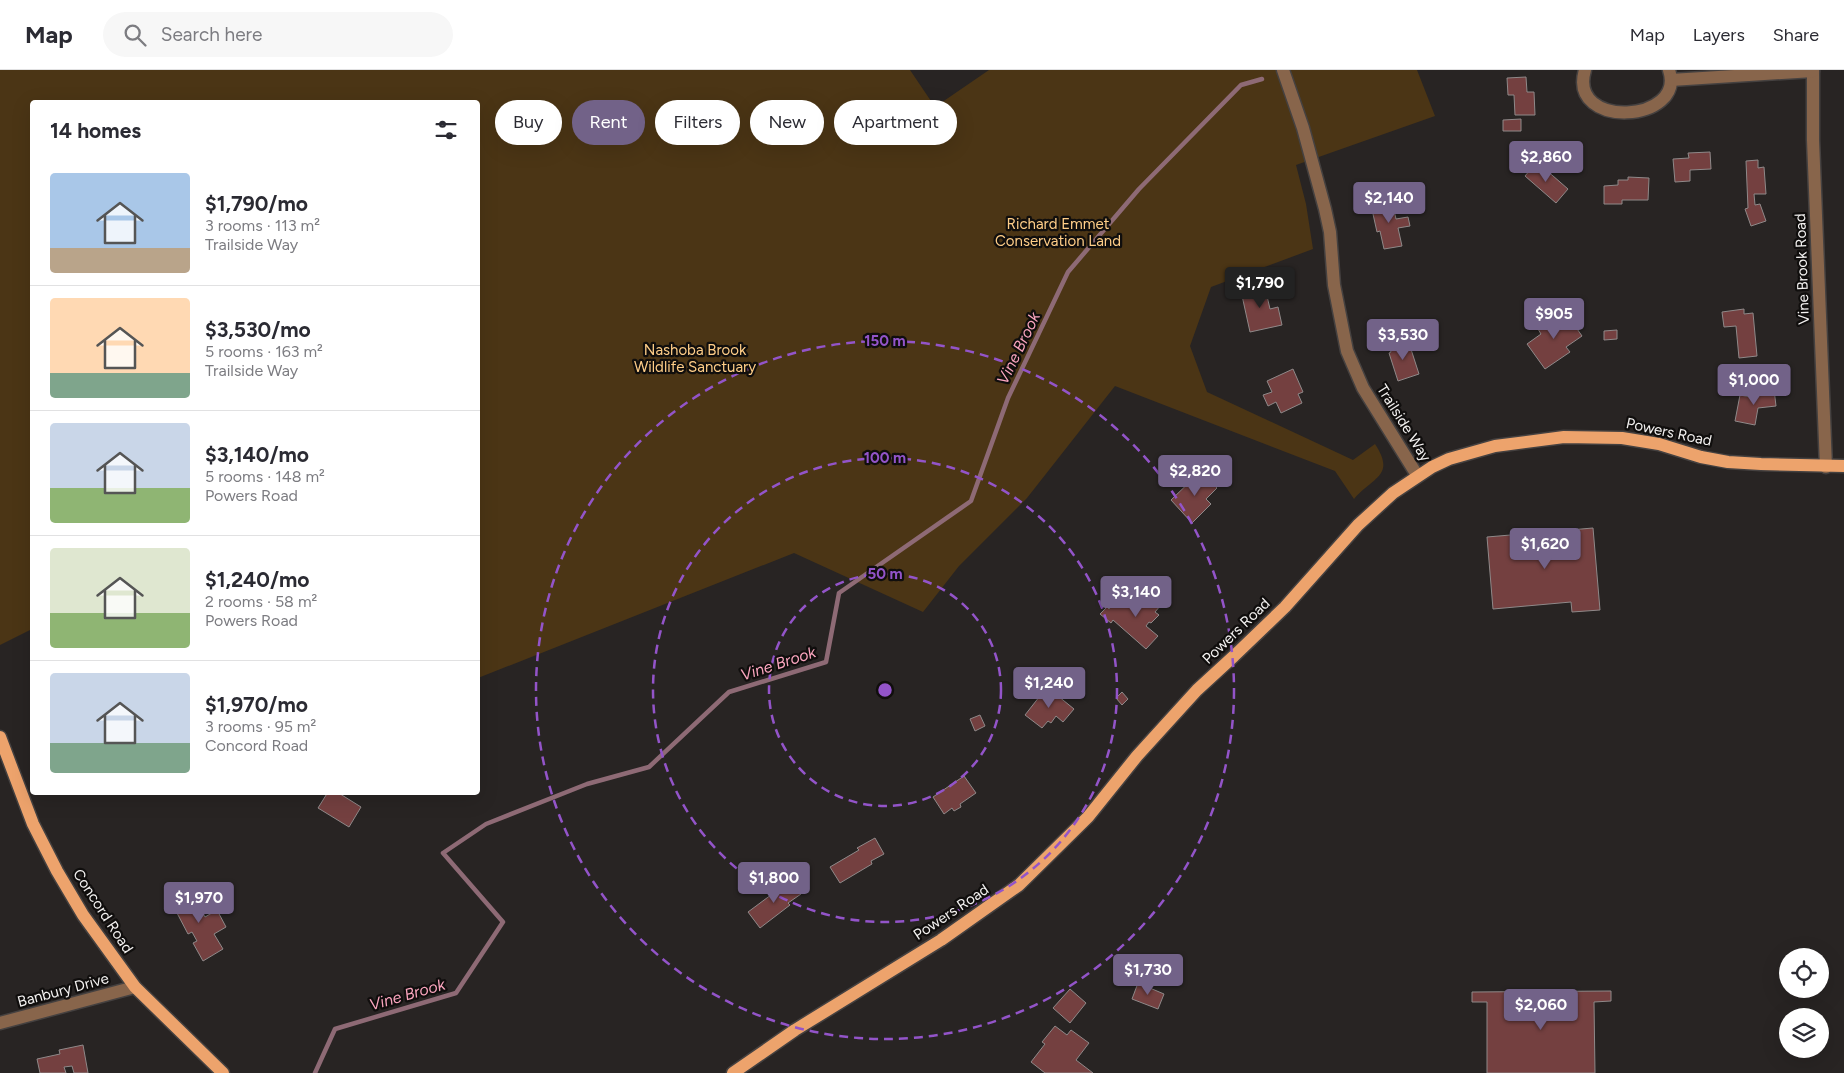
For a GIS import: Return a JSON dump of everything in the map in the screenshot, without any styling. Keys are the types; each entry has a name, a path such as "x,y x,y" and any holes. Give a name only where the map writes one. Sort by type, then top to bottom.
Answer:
{"main road":[{"name":"Powers Road","path":"733,1073 796,1030 941,940 1019,884 1088,817 1137,756 1197,690 1285,607 1358,524 1392,493 1432,466 1449,459 1495,446 1564,437 1622,438 1659,444 1728,462 1844,466"},
{"name":"Concord Road","path":"0,737 33,824 57,871 83,915 135,987 223,1073"}],"street":[{"name":"Trailside Way","path":"1283,70 1303,128 1325,209 1330,232 1334,285 1347,352 1363,388 1417,476"},
{"path":"1586,70 1584,88 1589,99 1598,107 1609,111 1632,111 1653,107 1667,96 1670,75 1813,70"},
{"name":"Vine Brook Road","path":"1813,70 1814,170 1826,466"},
{"name":"Banbury Drive","path":"0,1023 135,987"}],"green space":[{"name":"Nashoba Brook Wildlife Sanctuary","path":"0,70 910,70 930,100 834,100 834,145 957,145 957,100 945,100 989,70 1417,70 1435,116 1296,165 1306,204 1313,249 1211,287 1190,346 1207,392 1353,460 1375,444 1381,455 1383,470 1354,499 1335,471 1115,386 1027,498 959,566 923,612 794,553 480,677 480,100 30,100 30,630 0,645"}],"building":[{"path":"1526,77 1527,92 1534,92 1535,115 1515,115 1514,95 1508,95 1507,78"},
{"path":"1521,119 1521,131 1503,131 1503,120"},
{"path":"1710,152 1711,169 1690,170 1690,181 1675,182 1673,159 1689,158 1688,153"},
{"path":"1758,160 1758,168 1764,167 1766,194 1754,194 1755,205 1760,204 1766,221 1751,226 1745,209 1748,208 1746,161"},
{"path":"1537,162 1568,189 1556,203 1525,176"},
{"path":"1628,177 1649,178 1648,200 1622,200 1622,204 1604,204 1604,186 1618,185 1618,180 1628,180"},
{"path":"1392,201 1396,219 1408,217 1410,226 1398,228 1402,246 1384,249 1380,231 1377,232 1371,205"},
{"path":"1268,284 1271,295 1267,296 1270,309 1278,307 1282,325 1250,332 1241,291"},
{"path":"1744,309 1744,314 1753,313 1757,356 1739,358 1736,326 1724,327 1722,312"},
{"path":"1566,313 1582,336 1566,347 1570,352 1545,369 1527,344 1541,334 1538,329 1558,315 1560,317"},
{"path":"1617,330 1617,339 1604,340 1604,331"},
{"path":"1408,340 1419,374 1398,381 1389,353 1391,352 1389,346"},
{"path":"1293,369 1303,392 1298,394 1302,403 1281,413 1276,402 1268,406 1263,395 1272,392 1267,381"},
{"path":"1774,389 1776,406 1758,408 1755,425 1735,421 1740,395 1756,398 1758,390"},
{"path":"1201,471 1217,488 1206,499 1211,504 1192,523 1171,500"},
{"path":"1593,528 1600,610 1572,612 1571,602 1493,609 1487,537"},
{"path":"1142,589 1161,605 1155,612 1159,615 1146,626 1158,636 1146,649 1113,620 1111,623 1100,614 1107,607 1109,609 1113,604 1117,608 1123,602 1127,606"},
{"path":"1047,687 1074,709 1063,722 1056,716 1051,723 1048,721 1042,728 1025,715"},
{"path":"1122,692 1128,699 1122,705 1116,698"},
{"path":"980,715 985,726 975,731 970,719"},
{"path":"964,776 976,793 960,804 961,807 954,811 952,808 944,814 933,797"},
{"path":"326,795 342,795 361,807 349,827 318,808"},
{"path":"875,838 884,854 871,861 872,864 840,883 830,867"},
{"path":"791,880 801,894 760,928 748,912"},
{"path":"188,886 205,917 217,910 226,927 214,934 223,949 203,961 193,943 197,941 192,932 188,934 177,913 181,911 172,895"},
{"path":"1138,983 1164,994 1158,1009 1132,999"},
{"path":"1070,989 1086,1003 1070,1023 1053,1008"},
{"path":"1611,991 1611,1001 1594,1002 1595,1073 1487,1073 1487,1002 1472,1002 1472,992"},
{"path":"1055,1026 1067,1035 1071,1030 1089,1043 1076,1060 1093,1073 1045,1073 1031,1062 1045,1044 1042,1042"},
{"path":"83,1045 88,1073 74,1073 72,1066 64,1067 66,1073 40,1073 37,1059 60,1054 59,1050"}],"waterway":[{"name":"Vine Brook","path":"315,1073 335,1029 456,993 503,922 443,853 486,824 587,784 649,767 729,692 826,662 839,593 971,501 1008,398 1068,272 1139,189 1241,85 1262,79"}],"park label":[{"name":"Richard Emmet Conservation Land","path":"1058,232"}]}
